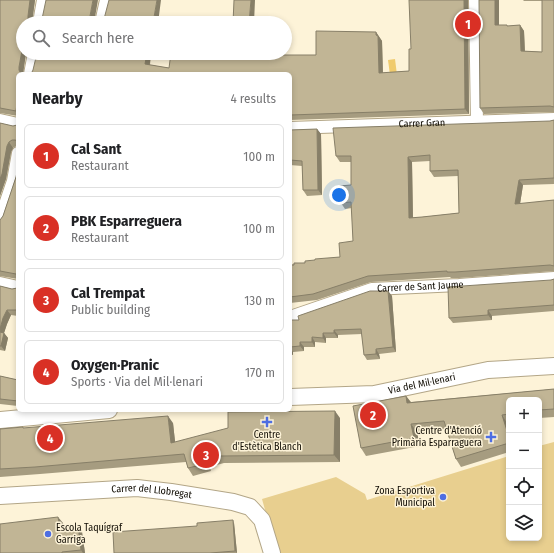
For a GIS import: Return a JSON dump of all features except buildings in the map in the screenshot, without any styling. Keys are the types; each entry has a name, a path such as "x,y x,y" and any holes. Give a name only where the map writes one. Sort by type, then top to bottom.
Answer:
{"street":[{"path":"40,16 43,0"},
{"path":"103,16 106,0"},
{"path":"475,0 476,122"},
{"path":"30,72 33,60"},
{"name":"Carrer Gran","path":"292,128 554,119"},
{"path":"0,120 16,124"},
{"path":"0,219 13,181 16,164"},
{"name":"Carrer de Sant Jaume","path":"292,316 372,289 459,285 554,278"},
{"path":"0,283 16,286"},
{"name":"Via del Mil·lenari","path":"292,397 374,394 488,370 554,366"},
{"path":"0,420 87,412"},
{"name":"Carrer del Llobregat","path":"0,496 137,488 233,502 250,507 262,520 272,553"}],"shaded area":[{"path":"395,59 397,75 390,75 388,60"},
{"name":"Zona Esportiva Municipal","path":"554,442 554,553 277,553 262,499 336,477 365,494 367,500 506,457 506,541 542,541 542,445"}],"place":[{"name":"Cal Sant","path":"468,24"},
{"name":"PBK Esparreguera","path":"373,415"},
{"name":"Centre d'Estètica Blanch","path":"267,422"},
{"name":"Centre d'Atenció Primària Esparraguera","path":"491,437"},
{"name":"Oxygen·Pranic","path":"50,438"},
{"name":"Cal Trempat","path":"206,455"},
{"name":"Zona Esportiva Municipal","path":"443,497"},
{"name":"Escola Taquígraf Garriga","path":"48,534"}]}
